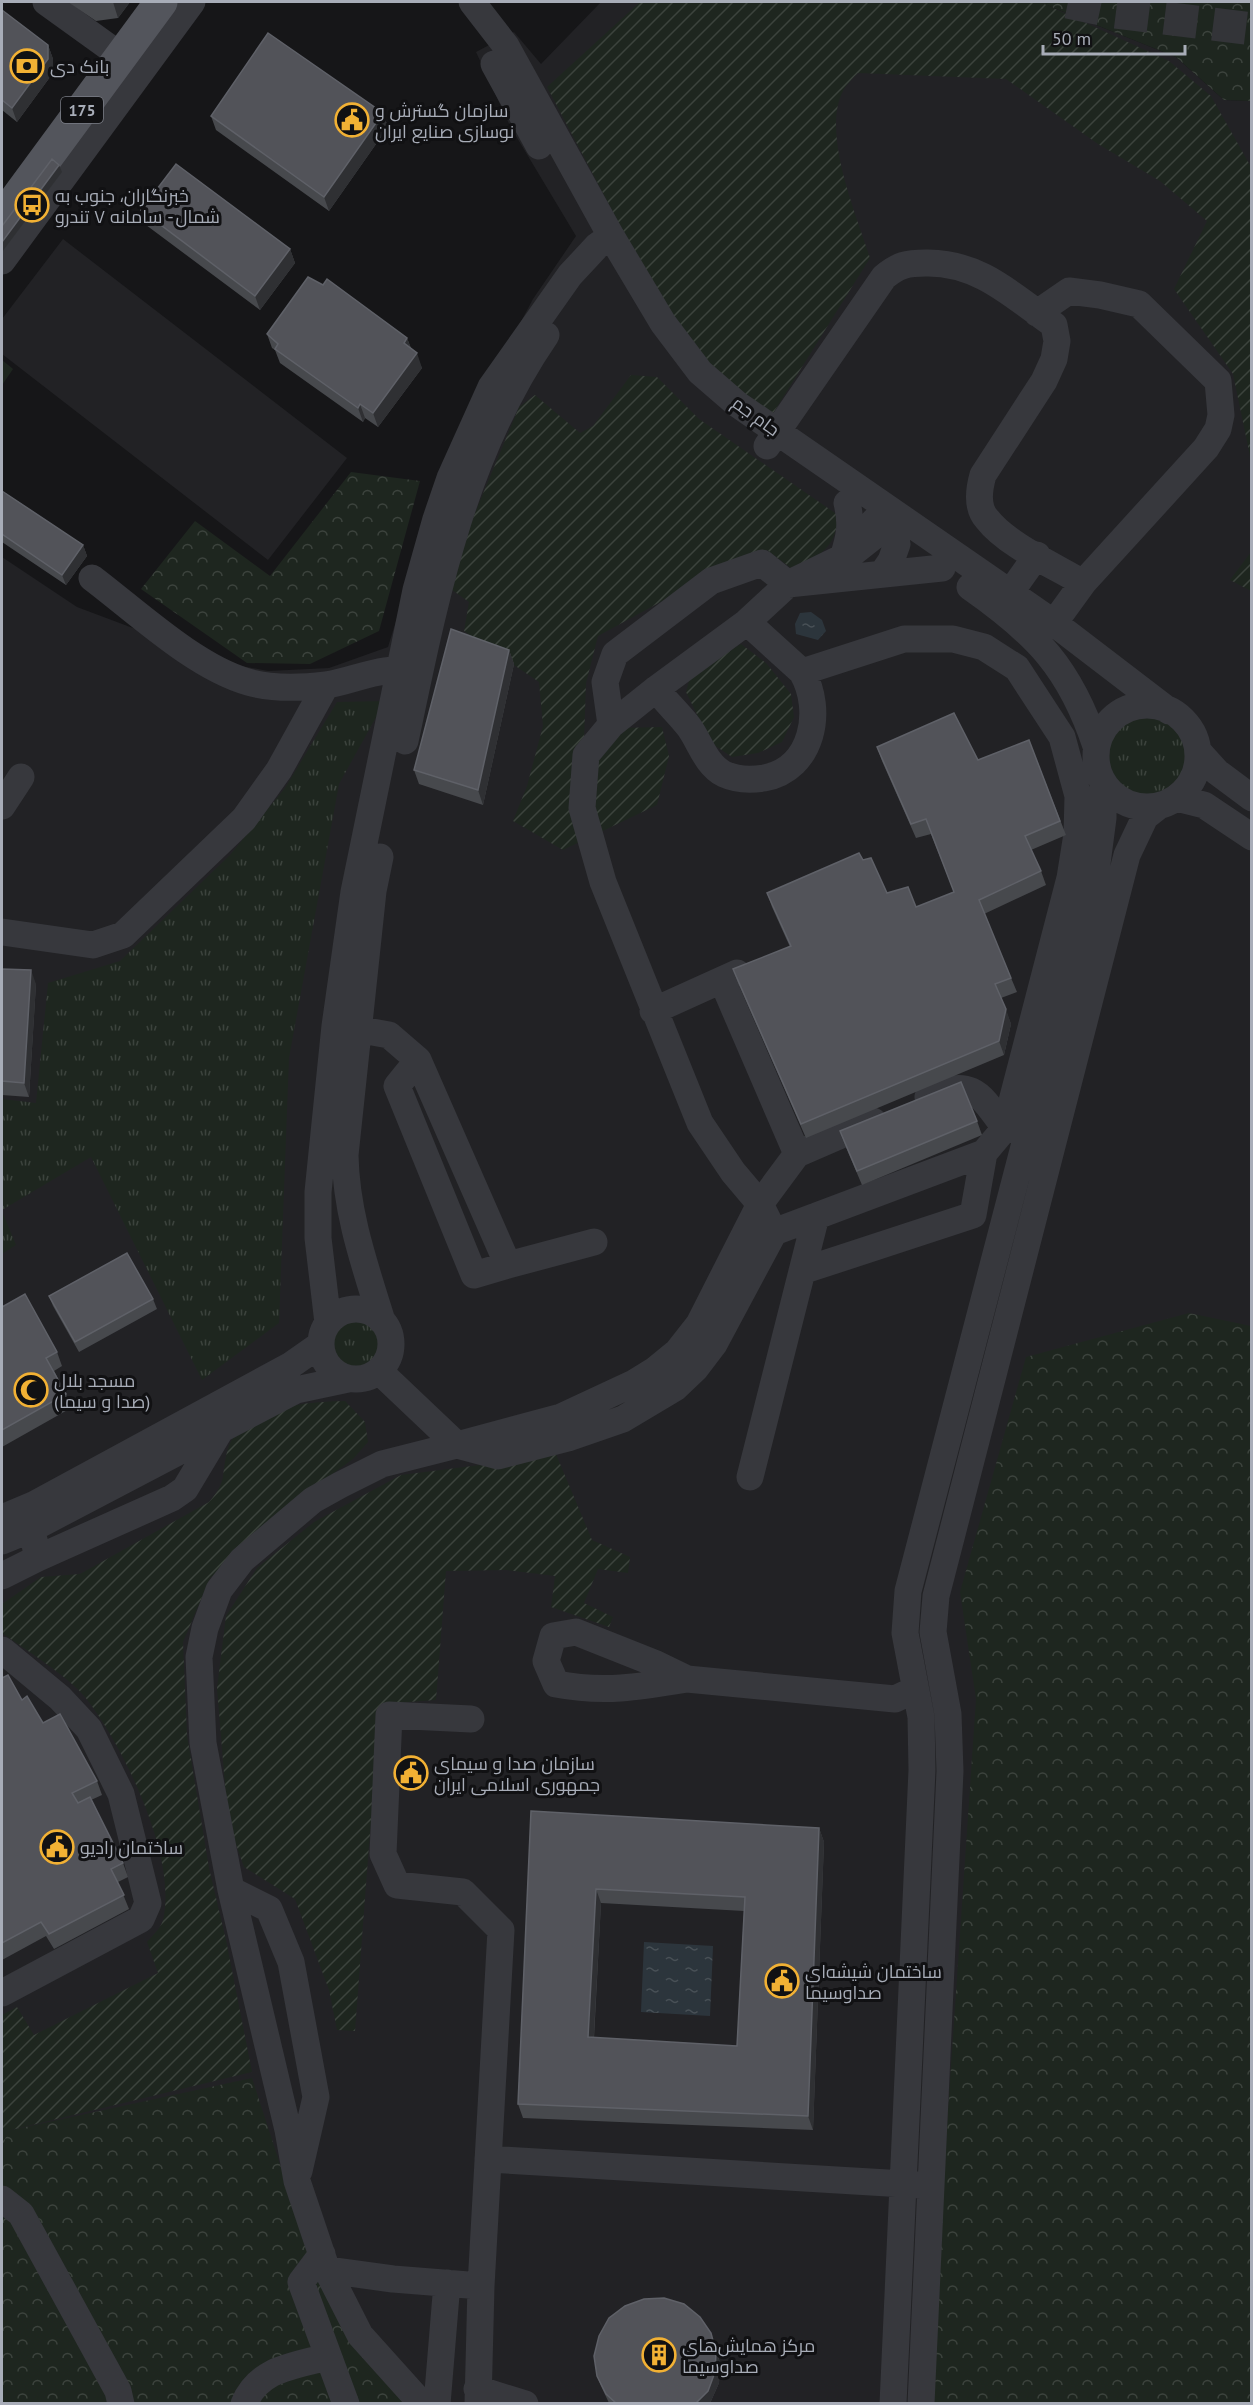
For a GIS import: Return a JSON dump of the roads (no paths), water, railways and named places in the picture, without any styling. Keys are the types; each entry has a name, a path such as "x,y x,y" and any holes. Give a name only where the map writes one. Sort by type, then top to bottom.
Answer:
{"main road":[{"name":"175","path":"2,218 161,2"}],"street":[{"path":"46,2 121,56"},
{"path":"2,261 192,2"},
{"name":"جام جم","path":"457,2 467,15 515,104 608,247 700,372 737,404 772,440 847,502 1010,593 1054,622 1169,711"},
{"name":"جام جم","path":"472,2 506,46 608,247"},
{"path":"348,1379 328,1366 322,1356 324,1334 318,1238 318,1192 346,1027 373,891 410,671 458,517 505,384 570,274 608,247"},
{"path":"772,440 884,278 904,263 957,265 986,276 1012,292 1054,325 1057,341 1054,359 1044,381 983,475 979,489 980,504 986,519 1006,537 1083,583"},
{"path":"1037,313 1069,291 1139,304 1218,381 1221,400 1218,429 1206,448 1083,583 1054,622"},
{"name":"جام جم","path":"772,440 887,523 942,568 1024,626 1058,665 1082,706 1096,746"},
{"path":"843,557 851,534 851,518 847,502"},
{"path":"774,1232 760,1204 733,1172 700,1123 653,1011 603,882 582,808 586,755 611,725 747,622 788,584 843,557 873,537 887,523 897,544 891,561 882,574"},
{"path":"1010,593 1037,555"},
{"path":"611,725 605,682 615,654 711,581 762,563 788,584 942,568"},
{"path":"92,578 207,665 249,682 285,688 326,685 410,671"},
{"path":"656,689 689,727 711,765 724,774 754,779 773,776 790,768 804,751 810,730 814,699 802,672 747,622"},
{"path":"802,672 904,639 953,639 984,647 1017,668 1062,737 1078,796 1077,834 1070,878 1016,1130 908,1591 905,1633 921,1717 922,1770 893,2403"},
{"path":"2,932 93,945 123,935 244,819 279,770 326,685"},
{"path":"565,1427 622,1419 675,1388 695,1369 728,1321 774,1232 984,1153 1016,1130 1096,871 1103,818 1102,782 1096,764 1096,746 1105,725 1118,713 1132,706 1150,704 1179,716 1193,734 1198,752 1193,778 1167,802 1145,817 1127,855 936,1596 933,1632 948,1714 950,1771 921,2403"},
{"path":"1198,752 1217,772 1251,798"},
{"path":"2,806 21,777"},
{"path":"1102,782 1114,796 1142,807 1167,802 1204,805 1251,837"},
{"path":"653,1011 763,961"},
{"path":"722,980 797,1154"},
{"path":"346,1027 388,1035 418,1060 508,1265 594,1242"},
{"path":"183,1437 222,1428 296,1390 348,1379 370,1377 386,1363 391,1342 382,1321 355,1231 345,1182 346,1027"},
{"path":"379,1371 457,1445 498,1456 565,1427 634,1383 677,1352 699,1324 718,1291 760,1204 797,1154 948,1088 961,1087 983,1098 1016,1130 1055,1138"},
{"path":"802,1271 974,1215 984,1153"},
{"path":"750,1477 816,1216"},
{"path":"2,1541 18,1519 183,1437 291,1365 345,1311 355,1310 375,1315 382,1321"},
{"path":"2,1576 172,1498 185,1489 222,1428"},
{"path":"422,2403 360,2335 324,2262 297,2181 288,2130 231,1890 203,1743 199,1700 199,1657 205,1628 219,1590 242,1560 313,1500 382,1464 457,1445"},
{"path":"18,1519 38,1558"},
{"path":"2,1650 60,1698 89,1729 121,1794 148,1903 141,1918 2,1993"},
{"path":"687,1679 895,1699 914,1686 940,1678"},
{"path":"471,1719 388,1715 382,1854 397,1885 463,1892 501,1930 481,2286 478,2396 525,2403"},
{"path":"231,1890 270,1909 291,1962 316,2097 297,2181"},
{"path":"916,1897 944,1901"},
{"path":"488,2159 931,2186"},
{"path":"2,2199 21,2214 118,2391 121,2403"},
{"path":"324,2262 447,2283 481,2286"},
{"path":"324,2262 301,2282 346,2403"},
{"path":"437,2403 447,2283"},
{"path":"244,2403 248,2394 271,2372 327,2357"}],"water":[{"path":"811,612 822,620 826,631 818,640 796,634 795,624 800,613"},
{"path":"644,1942 713,1946 710,2016 641,2012"}],"tunnel":[{"path":"1068,2 1115,12 1252,29"}],"place":[{"name":"بانک دی","path":"27,66"},
{"name":"سازمان گسترش و نوسازی صنایع ایران","path":"352,120"},
{"name":"خبرنگاران، جنوب به شمال - سامانه ۷ تندرو","path":"32,205"},
{"name":"مسجد بلال (صدا و سیما)","path":"31,1390"},
{"name":"سازمان صدا و سیمای جمهوری اسلامی ایران","path":"411,1773"},
{"name":"ساختمان رادیو","path":"57,1847"},
{"name":"ساختمان شیشه‌ای صداوسیما","path":"782,1981"},
{"name":"مرکز همایش‌های صداوسیما","path":"659,2355"}]}
